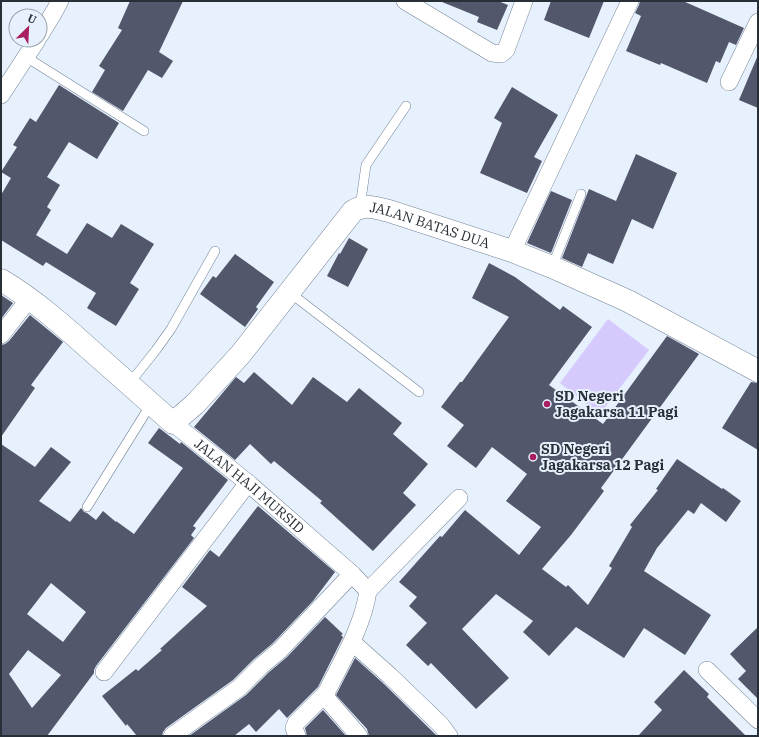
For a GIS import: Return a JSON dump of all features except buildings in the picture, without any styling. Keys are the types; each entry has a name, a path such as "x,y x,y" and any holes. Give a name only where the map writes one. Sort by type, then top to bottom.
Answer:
{"street":[{"path":"48,22 60,1"},
{"path":"405,1 492,52 501,54 506,50 524,1"},
{"path":"512,251 630,1"},
{"path":"729,82 758,22"},
{"path":"1,95 32,48"},
{"name":"JALAN BATAS DUA","path":"172,423 195,404 240,355 353,211 360,207 389,211 512,251 552,267 628,301 758,371"},
{"name":"JALAN HAJI MURSID","path":"1,280 15,288 75,336 172,423 248,483 352,574 368,591"},
{"path":"1,335 29,299"},
{"path":"104,672 248,483"},
{"path":"297,736 294,728 296,723 326,693 352,642 366,605 368,591 459,498"},
{"path":"172,736 239,688 280,650 352,574"},
{"path":"352,642 441,725 449,736"},
{"path":"706,670 758,720"},
{"path":"326,693 327,699 358,736"}],"lane":[{"path":"26,57 144,130"},
{"path":"360,207 366,165 406,106"},
{"path":"552,267 581,194"},
{"path":"128,384 171,329 215,251"},
{"path":"289,292 419,392"},
{"path":"87,507 152,404"}],"shaded area":[{"path":"608,319 649,350 600,414 560,383"}],"place":[{"name":"SD Negeri Jagakarsa 11 Pagi","path":"547,404"},
{"name":"SD Negeri Jagakarsa 12 Pagi","path":"533,457"}]}
